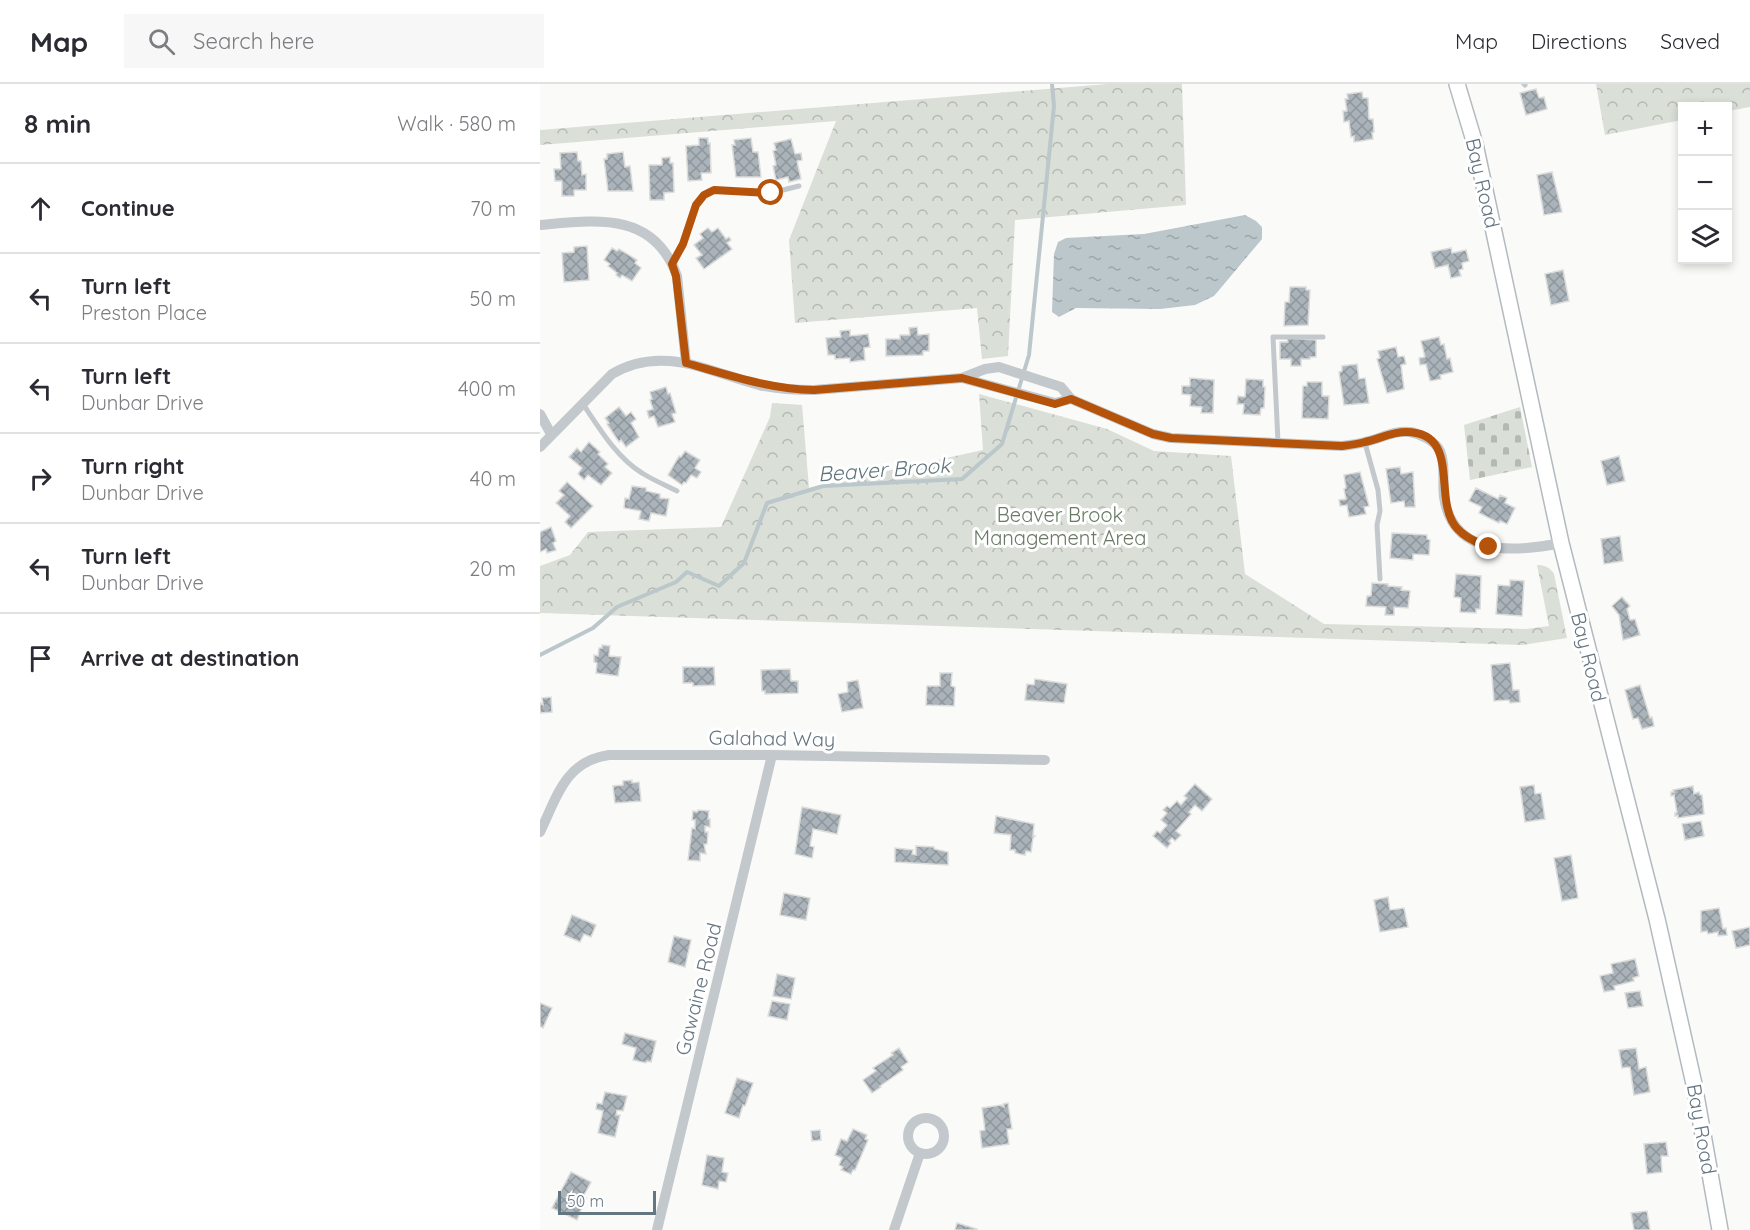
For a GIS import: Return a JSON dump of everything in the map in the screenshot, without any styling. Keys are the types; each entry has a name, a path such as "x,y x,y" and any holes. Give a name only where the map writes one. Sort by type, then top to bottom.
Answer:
{"main road":[{"name":"Bay Road","path":"1457,84 1474,144 1561,543 1659,930 1694,1084 1720,1230"}],"street":[{"path":"540,225 587,220 610,222 628,226 648,235 662,247 676,276 686,363"},
{"path":"540,447 601,384 623,367 653,359 686,363 760,385 795,390 962,378 985,369 999,367 1062,387 1071,399 1145,431 1171,438 1342,446 1365,442 1394,432 1422,435 1440,452 1447,511 1461,532 1476,542 1506,549 1537,548 1561,543"},
{"path":"962,378 1055,404 1071,399"},
{"path":"540,414 551,434"},
{"name":"Galahad Way","path":"540,832 560,790 572,772 579,765 594,758 623,754 1045,760"},
{"name":"Gawaine Road","path":"657,1230 772,755"},
{"path":"894,1230 920,1153"}],"lane":[{"path":"672,264 683,244 696,205 704,195 714,190 771,193 800,186"},
{"path":"1278,444 1273,337 1323,337"},
{"path":"582,402 612,446 630,464 676,491"},
{"path":"1365,442 1378,489 1380,579"}],"green space":[{"path":"1108,84 1182,84 1186,205 1015,220 1008,356 982,359 977,308 795,323 789,240 836,121 540,145 540,130"},
{"path":"1596,84 1750,84 1750,107 1732,110 1732,102 1678,102 1678,121 1605,135"},
{"name":"Beaver Brook Management Area","path":"979,394 1107,429 1154,451 1231,456 1245,574 1324,624 1526,629 1549,626 1537,565 1540,565 1549,568 1554,574 1567,638 1522,645 540,613 540,566 570,555 588,532 721,527 770,417 772,403 802,405 809,488 983,450"},
{"path":"1520,407 1532,467 1470,480 1464,425"}],"water":[{"path":"1245,215 1262,227 1262,239 1214,296 1195,305 1160,309 1076,308 1059,317 1052,312 1054,254 1058,242 1066,238 1144,234"}],"building":[{"path":"1536,89 1539,98 1544,97 1547,109 1526,115 1520,93"},
{"path":"1362,92 1363,98 1368,98 1369,119 1373,119 1373,139 1354,142 1349,121 1344,122 1343,111 1347,111 1345,99 1348,99 1347,94"},
{"path":"699,138 708,138 708,144 710,143 711,173 701,173 702,180 688,181 686,146 699,145"},
{"path":"751,138 753,152 758,152 761,177 736,177 732,145 735,145 734,140"},
{"path":"791,139 795,154 801,153 802,160 797,161 801,179 789,182 788,177 776,180 773,166 776,165 774,143"},
{"path":"577,152 578,161 581,161 582,175 586,174 586,190 574,190 574,196 562,196 562,181 555,181 554,169 561,169 560,153"},
{"path":"623,152 625,167 630,166 633,191 608,191 604,159 607,159 607,154"},
{"path":"670,157 670,163 673,163 674,192 664,193 664,200 650,200 649,165 662,165 662,158"},
{"path":"1552,172 1562,212 1544,215 1537,175"},
{"path":"708,228 712,232 718,228 726,239 729,237 731,240 727,243 732,249 704,269 696,258 702,255 694,245 703,238 700,234"},
{"path":"587,246 589,280 564,282 562,253 574,252 574,247"},
{"path":"612,248 617,251 619,249 637,260 635,263 641,268 632,281 622,275 620,278 616,275 617,273 608,266 610,264 604,260"},
{"path":"1451,248 1452,253 1466,250 1469,261 1462,263 1463,269 1459,270 1461,276 1451,278 1448,265 1435,268 1431,252"},
{"path":"1563,270 1569,301 1551,305 1545,274"},
{"path":"1290,287 1306,287 1306,290 1310,290 1308,325 1284,326 1285,302 1289,302"},
{"path":"917,327 918,335 929,334 929,351 923,351 923,355 886,356 886,339 900,339 900,335 910,335 909,328"},
{"path":"850,330 850,336 868,334 870,347 864,348 865,360 850,362 850,358 835,359 835,355 828,355 826,338 841,337 840,331"},
{"path":"1439,337 1441,345 1444,344 1447,359 1450,358 1453,372 1440,375 1441,379 1430,381 1426,364 1420,365 1419,358 1425,357 1421,341"},
{"path":"1287,338 1316,340 1316,357 1301,359 1301,366 1291,366 1291,359 1280,359 1280,342 1288,342"},
{"path":"1396,347 1398,357 1404,356 1406,364 1401,365 1404,389 1387,393 1377,359 1380,358 1378,351"},
{"path":"1357,364 1359,379 1365,378 1369,403 1344,405 1339,372 1342,371 1342,366"},
{"path":"1190,378 1214,380 1213,413 1201,413 1202,407 1190,406 1191,395 1182,394 1182,386 1190,386"},
{"path":"1246,379 1263,380 1264,408 1261,408 1260,415 1243,414 1244,404 1237,404 1238,396 1245,397"},
{"path":"1307,382 1322,382 1322,396 1329,396 1328,419 1302,418 1303,386 1307,386"},
{"path":"666,387 676,413 672,414 675,422 658,427 654,416 649,418 647,411 653,409 650,392"},
{"path":"619,407 626,416 631,412 636,419 631,423 639,437 626,447 621,440 619,442 605,418"},
{"path":"589,442 600,452 598,454 608,464 605,467 612,473 601,485 588,475 584,480 578,474 582,468 569,457 577,448 581,452"},
{"path":"685,451 700,460 695,468 701,472 697,478 691,475 682,485 668,475 679,456 681,457"},
{"path":"1619,456 1625,481 1607,485 1601,461"},
{"path":"1400,467 1401,474 1413,472 1415,507 1405,507 1404,501 1391,503 1386,469"},
{"path":"1360,472 1369,506 1364,507 1366,514 1349,517 1347,505 1340,506 1339,500 1346,499 1344,475"},
{"path":"567,482 593,506 571,528 565,522 570,516 556,503 564,495 559,491"},
{"path":"632,486 646,488 646,491 660,494 660,498 669,499 666,516 651,513 649,521 639,519 641,511 624,508 625,498 629,499"},
{"path":"1476,488 1498,499 1500,495 1507,498 1505,503 1515,508 1507,524 1500,521 1499,523 1479,513 1482,507 1469,501"},
{"path":"551,527 556,541 553,543 556,550 547,553 546,549 540,552 540,532"},
{"path":"1392,533 1427,535 1427,539 1430,540 1429,555 1413,554 1413,560 1390,558"},
{"path":"1620,536 1623,561 1604,564 1601,539"},
{"path":"1456,574 1481,576 1480,609 1476,609 1476,613 1460,612 1461,598 1454,597"},
{"path":"1510,580 1524,581 1522,616 1496,614 1498,585 1510,586"},
{"path":"1372,583 1388,584 1388,586 1402,587 1401,590 1410,591 1408,608 1394,607 1394,615 1385,615 1386,607 1366,606 1367,596 1371,596"},
{"path":"1622,597 1630,606 1627,609 1630,620 1635,619 1640,635 1623,640 1619,615 1612,606"},
{"path":"602,645 610,646 609,656 621,657 618,676 596,673 597,663 594,662 594,655 598,656"},
{"path":"1510,663 1513,690 1519,690 1520,702 1494,701 1491,665"},
{"path":"683,667 714,667 715,685 693,686 693,683 683,683"},
{"path":"790,669 791,681 798,681 798,693 765,694 765,691 762,691 761,670"},
{"path":"940,673 952,673 951,686 955,687 954,706 926,705 927,686 940,686"},
{"path":"1035,679 1067,684 1064,703 1025,700 1027,684 1034,685"},
{"path":"858,680 863,708 842,712 838,694 848,692 847,682"},
{"path":"1640,685 1654,726 1642,729 1638,718 1633,719 1625,690"},
{"path":"551,697 552,712 540,713 540,703 543,705 542,698"},
{"path":"632,780 632,783 639,782 641,801 615,803 613,786 623,785 623,781"},
{"path":"1195,784 1212,799 1202,811 1195,805 1189,812 1191,814 1176,831 1181,835 1175,841 1172,838 1167,848 1153,836 1157,831 1160,833 1167,825 1161,820 1167,813 1163,810 1167,806 1170,808 1177,801 1181,805 1187,798 1184,796"},
{"path":"1534,785 1535,794 1541,793 1545,819 1525,822 1520,787"},
{"path":"1693,786 1694,794 1699,792 1702,795 1704,814 1678,818 1678,815 1675,816 1677,813 1674,795 1671,796 1671,792"},
{"path":"802,807 841,815 837,834 813,829 810,846 814,847 812,858 795,854"},
{"path":"693,811 709,811 708,819 710,819 710,827 705,826 705,832 708,832 707,844 704,844 706,854 700,853 700,861 688,860 692,828 695,829 695,820 692,820"},
{"path":"996,816 1034,824 1033,836 1035,836 1031,852 1026,851 1025,855 1010,850 1011,835 994,833"},
{"path":"1701,821 1704,836 1685,840 1682,824"},
{"path":"916,846 934,847 934,849 948,852 948,865 895,862 895,848 913,850 912,854 916,855"},
{"path":"1571,855 1578,898 1562,901 1554,858"},
{"path":"784,893 810,898 806,920 780,915"},
{"path":"1388,897 1390,910 1404,908 1408,927 1380,932 1374,900"},
{"path":"1719,908 1723,929 1726,928 1727,935 1718,936 1718,932 1708,934 1707,931 1701,932 1701,911"},
{"path":"572,915 596,925 591,937 584,934 580,942 564,935"},
{"path":"1750,927 1750,945 1736,948 1732,931"},
{"path":"674,936 691,940 685,967 668,962"},
{"path":"1635,959 1639,976 1633,978 1634,981 1614,986 1615,990 1604,992 1600,976 1613,973 1611,964"},
{"path":"777,974 795,978 791,999 773,996"},
{"path":"1640,991 1643,1006 1628,1008 1625,993"},
{"path":"772,1001 790,1004 787,1020 768,1016"},
{"path":"540,1003 552,1008 543,1028 540,1026"},
{"path":"625,1033 656,1041 651,1062 633,1060 636,1048 622,1044"},
{"path":"899,1048 908,1062 901,1067 903,1070 872,1093 863,1080 876,1071 873,1068 893,1055 891,1053"},
{"path":"1636,1048 1639,1069 1646,1067 1650,1092 1634,1095 1630,1067 1622,1068 1619,1050"},
{"path":"737,1078 753,1083 739,1118 725,1113"},
{"path":"605,1092 627,1096 623,1111 617,1110 616,1115 620,1115 615,1137 598,1133 603,1111 596,1109 597,1103 602,1104"},
{"path":"1008,1103 1012,1129 1007,1129 1009,1144 982,1148 980,1131 985,1130 982,1108 1001,1105 1004,1107 1003,1104"},
{"path":"853,1129 867,1135 865,1139 868,1140 851,1174 841,1170 843,1167 839,1165 842,1158 835,1155 841,1139 847,1141"},
{"path":"820,1130 821,1140 812,1141 811,1131"},
{"path":"1666,1142 1668,1156 1661,1156 1662,1172 1647,1174 1644,1144"},
{"path":"707,1155 724,1158 722,1172 728,1173 726,1182 719,1181 718,1189 702,1185"},
{"path":"571,1172 591,1182 583,1197 586,1198 577,1220 552,1208"},
{"path":"1647,1211 1650,1230 1634,1230 1631,1213"},
{"path":"957,1223 977,1229 977,1230 955,1230"}],"waterway":[{"name":"Beaver Brook","path":"540,655 593,628 617,607 676,582 687,572 719,586 744,563 767,503 823,486 962,479 1002,444 1029,355 1054,106 1052,84"}],"route":[{"path":"771,193 714,190 704,195 696,205 683,244 672,264 676,276 686,363 760,385 795,390 962,378 1055,404 1071,399 1153,434 1189,440 1342,446 1365,442 1394,432 1422,435 1440,452 1443,465 1444,497 1453,523 1461,532 1489,547"}]}
